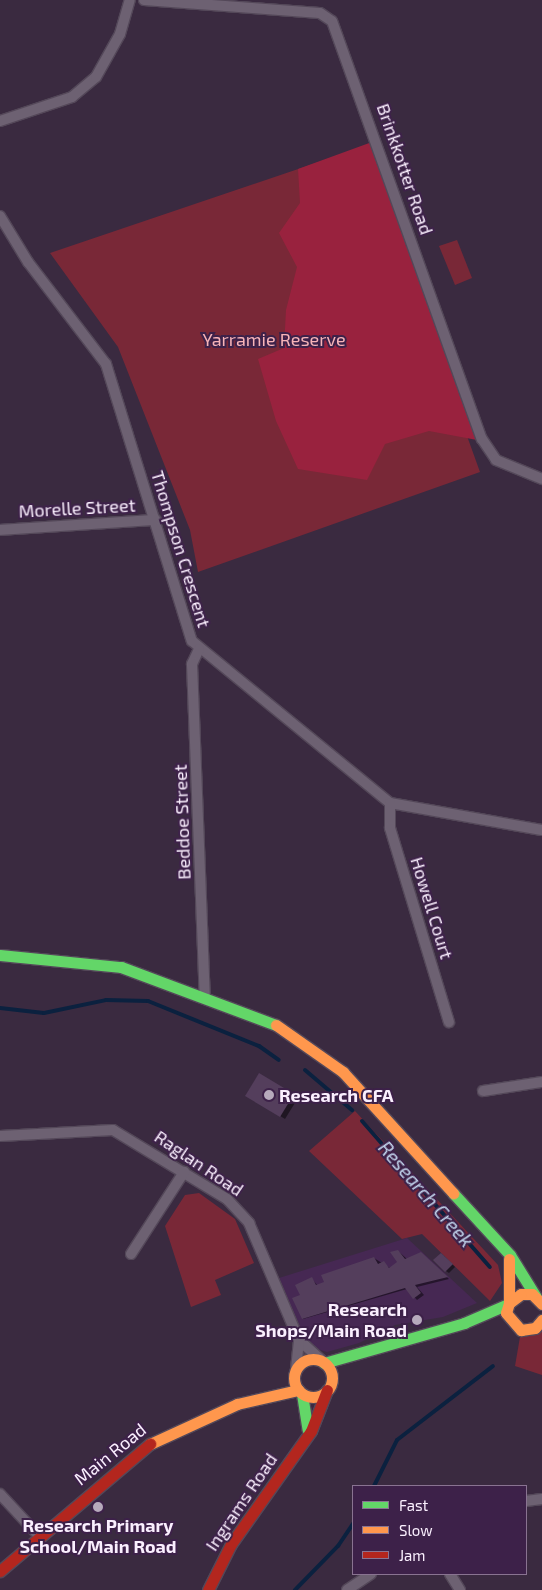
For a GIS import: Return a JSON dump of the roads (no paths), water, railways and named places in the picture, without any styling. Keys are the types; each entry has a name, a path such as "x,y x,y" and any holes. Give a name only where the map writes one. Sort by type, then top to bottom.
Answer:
{"main road":[{"path":"0,955 121,967 256,1014 300,1038 343,1072 506,1251 540,1300"},
{"path":"506,1251 511,1274 507,1318 516,1328"},
{"path":"307,1436 309,1417 295,1372 304,1361 323,1362 368,1353 464,1324 509,1303 521,1294 540,1300"},
{"path":"464,1324 516,1328 540,1324"},
{"path":"300,1392 318,1396 368,1353"},
{"path":"323,1362 330,1371 329,1388"},
{"name":"Main Road","path":"260,1396 295,1372"},
{"name":"Ingrams Road","path":"208,1590 232,1544 307,1436 329,1388"},
{"name":"Main Road","path":"0,1571 146,1445 198,1418 260,1396 300,1392"}],"street":[{"path":"0,121 72,96 96,77 120,34 130,0"},
{"name":"Brinkkotter Road","path":"144,0 320,13 332,21 482,439 496,460 542,478"},
{"name":"Thompson Crescent","path":"0,216 28,262 106,364 156,520 187,633 199,649 390,803 542,830"},
{"name":"Morelle Street","path":"0,530 156,520"},
{"name":"Beddoe Street","path":"199,649 192,664 205,995"},
{"name":"Howell Court","path":"390,803 390,828 449,1022"},
{"path":"483,1090 542,1082"},
{"name":"Raglan Road","path":"0,1136 113,1130 227,1199 249,1223 298,1340 323,1362"},
{"path":"131,1254 184,1172"},
{"name":"Raglan Road","path":"295,1372 298,1340"},
{"path":"0,1494 39,1536"},
{"path":"527,1501 542,1499"},
{"path":"348,1590 370,1575"},
{"path":"451,1575 460,1590"}],"waterway":[{"name":"Research Creek","path":"0,1008 44,1013 106,1000 148,1001 259,1046 279,1060"},
{"name":"Research Creek","path":"305,1070 352,1110"},
{"name":"Research Creek","path":"362,1121 490,1267"},
{"path":"374,1485 397,1440 493,1366"},
{"path":"295,1590 338,1546 352,1525"}],"place":[{"name":"Research CFA","path":"269,1095"},
{"name":"Research Shops/Main Road","path":"417,1320"},
{"name":"Research Primary School/Main Road","path":"98,1507"}],"park label":[{"name":"Yarramie Reserve","path":"274,339"}]}
